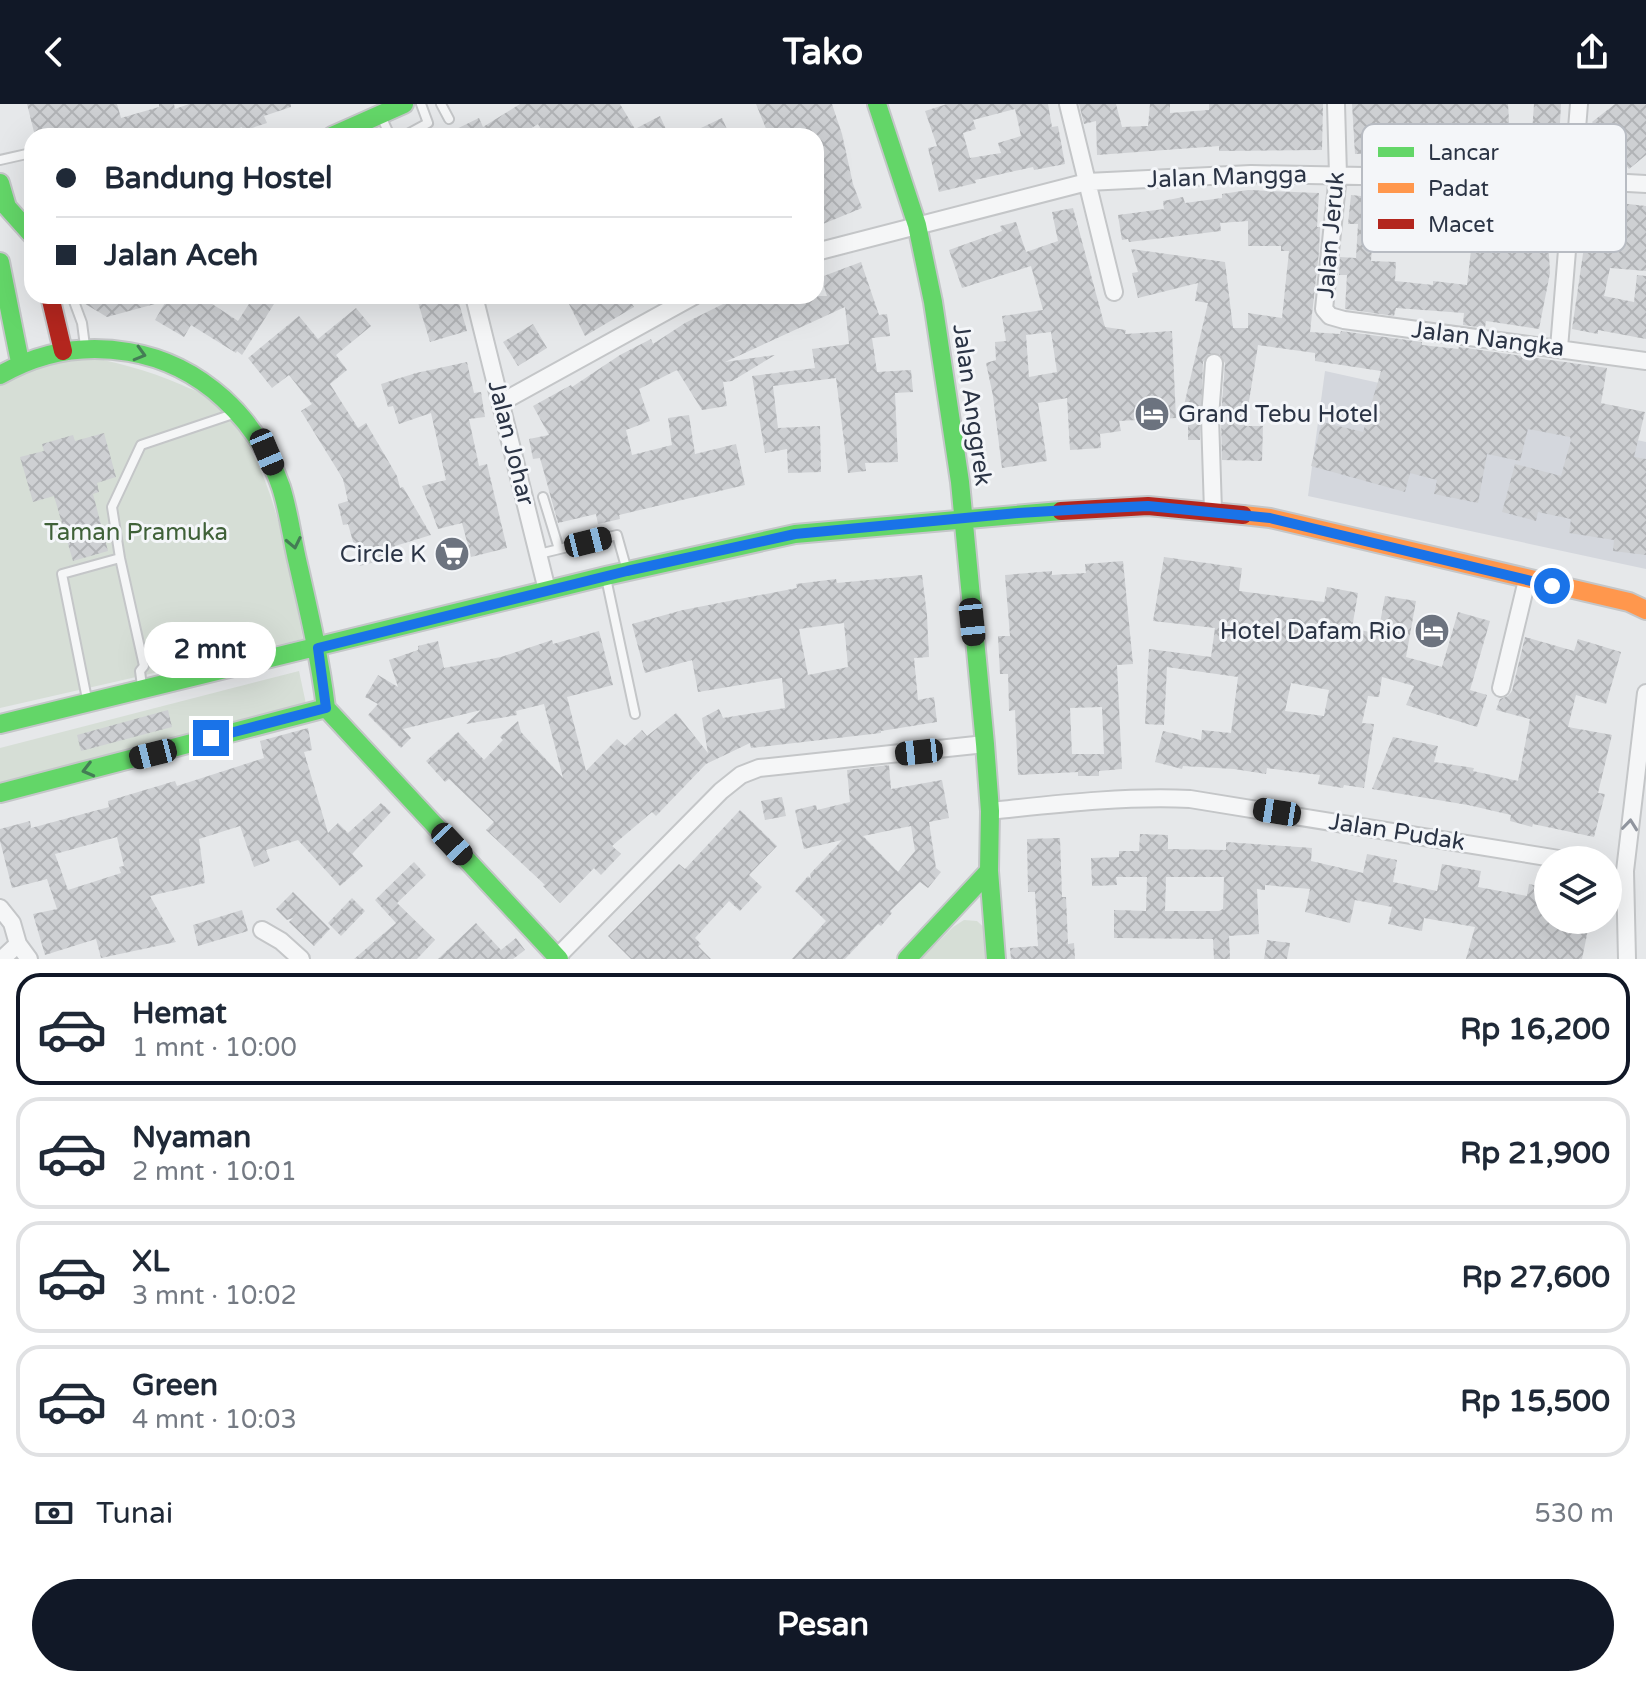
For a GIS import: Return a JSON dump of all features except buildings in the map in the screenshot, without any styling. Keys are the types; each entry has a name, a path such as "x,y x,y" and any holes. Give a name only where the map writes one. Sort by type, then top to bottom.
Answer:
{"street":[{"path":"350,128 404,104"},
{"name":"Jalan Anggrek","path":"877,104 917,225 935,317 960,482 985,744 990,811 989,871 996,959"},
{"path":"1068,104 1114,292"},
{"name":"Jalan Jeruk","path":"1330,316 1324,309 1338,175 1336,104"},
{"path":"1577,124 1579,104"},
{"name":"Jalan Mangga","path":"824,250 1087,182 1251,174 1362,176"},
{"path":"0,183 2,220 24,226"},
{"name":"Jalan Mangga","path":"1626,183 1646,184"},
{"path":"1559,348 1567,252"},
{"path":"0,262 3,295 20,362"},
{"path":"52,304 63,351"},
{"name":"Jalan Johar","path":"476,304 547,590"},
{"path":"502,402 680,304"},
{"name":"Jalan Nangka","path":"1330,316 1646,361"},
{"path":"0,375 20,362 63,351 85,347 126,350 190,373 216,391 238,412 267,452 281,485 318,648 326,708 558,958 721,791 741,775 759,768 985,744"},
{"path":"1213,511 1210,417 1214,363"},
{"path":"0,724 547,590 795,534 1018,513 1148,506 1270,518 1527,580 1640,603"},
{"path":"1501,688 1527,580"},
{"path":"1620,846 1646,693"},
{"path":"0,793 326,708"},
{"name":"Jalan Pudak","path":"990,811 1101,799 1190,799 1534,855"},
{"path":"907,959 989,871"},
{"path":"0,908 12,923 18,944 29,959"},
{"path":"947,916 957,913 976,915 992,926"},
{"path":"1622,918 1627,959"},
{"path":"262,930 281,941 301,959"},
{"path":"2,959 18,944"}],"lane":[{"path":"419,128 428,123 421,104"},
{"path":"441,104 449,119"},
{"path":"380,115 386,128"},
{"path":"0,160 24,155"},
{"path":"75,304 82,323 85,347"},
{"path":"143,690 140,671 144,666 112,507 141,445 238,412"},
{"path":"543,497 559,549"},
{"path":"538,554 617,535 627,571"},
{"path":"88,702 62,574 120,558"},
{"path":"606,576 635,714"}],"shaded area":[{"path":"1325,371 1646,442 1646,569 1308,496"}],"green space":[{"name":"Taman Pramuka","path":"76,354 169,379 209,398 231,420 249,446 275,509 303,639 0,708 0,378"},
{"path":"299,671 306,704 0,783 0,748"},
{"path":"964,920 977,921 989,932 989,959 921,959 953,927"}],"traffic: fast":[{"path":"350,128 404,104"},
{"path":"877,104 917,225 933,302 960,482 985,744 990,811 989,871 996,959"},
{"path":"0,183 7,207 24,226"},
{"path":"0,262 20,362"},
{"path":"0,375 31,361 63,352 112,350 155,358 203,382 223,398 258,439 281,487 314,636 326,708"},
{"path":"0,724 606,576 795,534 1061,511"},
{"path":"326,708 559,959"},
{"path":"0,793 326,708"},
{"path":"907,959 989,871"}],"traffic: slow":[{"path":"1243,515 1270,518 1629,602 1646,610"}],"traffic: jam":[{"path":"52,304 63,351"},
{"path":"1061,511 1148,506 1243,515"}],"place":[{"name":"Grand Tebu Hotel","path":"1152,414"},
{"name":"Circle K","path":"452,554"},
{"name":"Hotel Dafam Rio","path":"1432,631"}],"route":[{"path":"211,738 326,708 318,648 547,590 795,534 1040,511 1148,506 1270,518 1552,586"}]}
